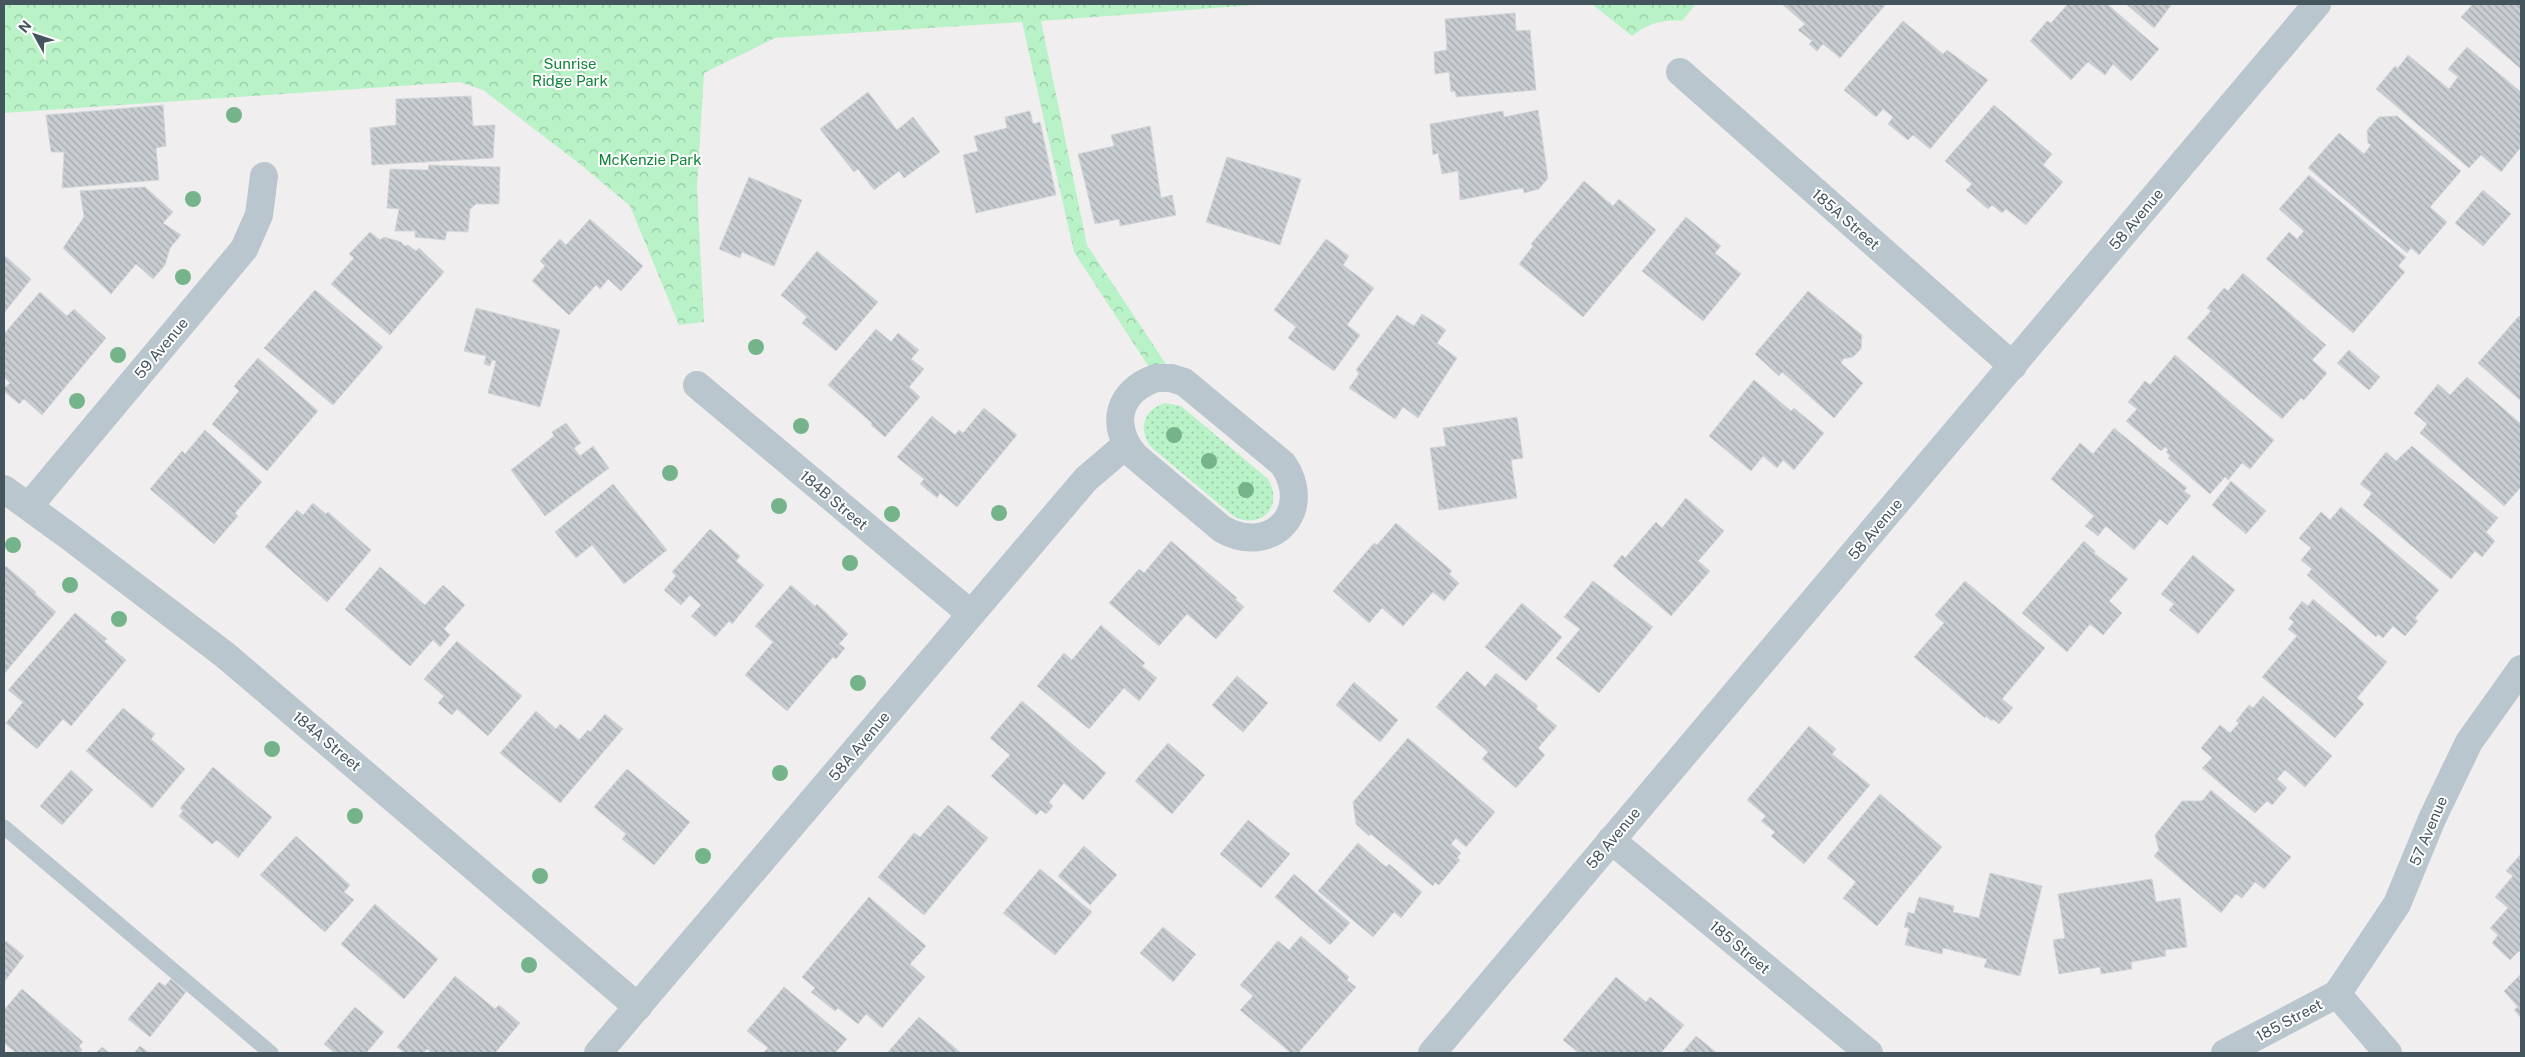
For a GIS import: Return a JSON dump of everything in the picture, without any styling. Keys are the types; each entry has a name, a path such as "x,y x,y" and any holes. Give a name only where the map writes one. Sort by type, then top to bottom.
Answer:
{"street":[{"name":"58 Avenue","path":"1432,1053 2317,4"},
{"name":"185A Street","path":"1680,72 2013,366"},
{"name":"59 Avenue","path":"29,506 244,249 259,215 264,176"},
{"path":"1156,378 1170,378 1184,382 1282,464 1291,476 1294,491 1293,505 1288,519 1277,530 1264,537 1249,539 1235,536 1215,523 1135,456 1126,445 1121,431 1120,417 1124,404 1131,392 1143,383 1156,378"},
{"name":"184B Street","path":"697,385 971,614"},
{"name":"58A Avenue","path":"598,1053 1086,479 1126,445"},
{"name":"184A Street","path":"4,490 29,506 225,655 638,1007"},
{"name":"57 Avenue","path":"2337,994 2397,904 2432,819 2469,742 2521,669"},
{"name":"185 Street","path":"1611,840 1869,1053"},
{"name":"185 Street","path":"2225,1053 2337,994 2388,1053"}],"lane":[{"path":"4,827 271,1053"}],"green space":[{"name":"Sunrise Ridge Park","path":"4,4 1268,4 1041,21 1087,245 1166,364 1149,367 1074,252 1022,22 775,38 704,73 697,187 704,322 679,325 630,206 580,164 483,90 459,82 4,113"},
{"path":"1592,4 1696,4 1682,21 1656,23 1643,28 1632,36"},
{"path":"1165,403 1181,406 1268,479 1273,499 1271,507 1266,514 1251,520 1232,515 1151,447 1144,433 1145,420 1152,410"}],"building":[{"path":"1782,4 1886,4 1840,58 1823,44 1817,51 1809,44 1812,41 1798,30 1805,24"},
{"path":"2068,4 2107,4 2159,49 2131,81 2113,64 2105,75 2088,62 2071,80 2030,41 2047,21 2051,23"},
{"path":"2126,4 2172,4 2154,28"},
{"path":"2473,4 2521,4 2521,69 2461,17"},
{"path":"1515,13 1516,31 1530,30 1536,90 1456,97 1455,91 1451,92 1449,72 1435,74 1434,52 1447,50 1445,19"},
{"path":"1903,21 1943,54 1947,50 1988,80 1930,149 1913,135 1908,140 1888,124 1893,117 1883,109 1876,117 1844,90"},
{"path":"2467,47 2521,92 2521,147 2501,172 2481,155 2469,168 2376,89 2395,66 2398,68 2408,55 2449,89 2458,77 2448,69"},
{"path":"868,92 897,130 913,117 940,152 904,178 899,171 874,190 858,169 854,172 820,129"},
{"path":"471,96 473,126 495,125 493,158 372,165 370,128 396,125 396,99"},
{"path":"163,105 166,146 156,148 159,180 62,188 64,152 51,152 46,115"},
{"path":"1994,105 2052,154 2043,165 2063,182 2026,225 2006,209 2002,213 1992,205 1988,209 1966,190 1972,184 1945,161"},
{"path":"1538,110 1548,178 1539,189 1524,193 1523,188 1460,200 1458,171 1442,174 1438,153 1433,155 1430,124 1503,111 1504,117"},
{"path":"1030,111 1033,124 1040,122 1056,195 976,213 963,155 978,151 974,136 1007,128 1005,117"},
{"path":"2397,116 2461,171 2430,207 2447,222 2419,255 2411,248 2407,253 2308,168 2339,133 2364,154 2371,145 2368,143 2367,130 2379,117"},
{"path":"1150,126 1161,198 1172,195 1176,215 1120,226 1119,219 1095,224 1078,154 1114,146 1111,135"},
{"path":"1227,157 1301,179 1280,245 1206,222"},
{"path":"429,165 500,167 499,204 476,204 470,209 468,232 447,231 445,240 415,237 415,231 395,231 399,209 387,208 390,169 428,170"},
{"path":"2309,175 2406,257 2398,266 2405,272 2353,333 2266,259 2289,232 2297,239 2304,231 2279,209"},
{"path":"749,177 802,200 774,266 742,252 740,258 719,249"},
{"path":"1584,181 1613,206 1619,199 1656,230 1583,317 1519,264 1533,246 1531,244"},
{"path":"145,187 173,212 163,223 181,235 170,248 165,265 153,279 136,264 111,294 63,248 84,217 80,191"},
{"path":"2483,190 2511,214 2483,246 2455,223"},
{"path":"1686,217 1721,246 1715,253 1741,274 1703,321 1642,271"},
{"path":"590,219 643,266 621,291 608,279 600,289 596,285 569,315 532,281 545,266 540,261 560,239 566,245"},
{"path":"370,232 380,240 384,237 401,242 404,246 408,245 416,251 419,248 444,272 390,335 331,284 354,258 349,254"},
{"path":"1326,239 1349,256 1343,265 1374,288 1347,325 1360,335 1334,371 1288,338 1296,327 1274,310"},
{"path":"817,251 878,302 836,351 802,323 807,317 781,295"},
{"path":"4,255 31,279 4,313"},
{"path":"2243,273 2326,345 2312,360 2327,373 2304,400 2301,398 2282,419 2187,338 2211,311 2207,308 2224,288 2228,291"},
{"path":"315,290 383,347 333,405 264,348"},
{"path":"1808,291 1862,335 1861,349 1853,357 1843,359 1841,363 1863,383 1834,418 1782,372 1779,376 1755,354"},
{"path":"40,292 67,316 74,309 106,338 42,415 24,399 19,404 4,391 4,388 10,383 4,377 4,334"},
{"path":"476,308 560,330 540,407 488,393 496,361 492,360 490,366 484,364 486,356 464,351"},
{"path":"1422,314 1446,330 1437,343 1457,358 1418,418 1403,407 1395,419 1349,388 1359,374 1356,370 1397,315 1414,326"},
{"path":"2519,316 2521,318 2521,401 2478,363"},
{"path":"876,329 891,342 898,333 919,350 911,359 924,369 909,387 920,397 885,437 871,425 872,423 828,385"},
{"path":"2349,350 2380,377 2369,390 2337,363"},
{"path":"2175,355 2274,440 2250,469 2242,463 2228,480 2225,477 2210,494 2168,458 2170,456 2166,452 2168,450 2165,447 2161,451 2126,421 2137,409 2128,402 2145,381 2150,385"},
{"path":"258,358 318,411 267,471 212,424 239,391 234,386"},
{"path":"2467,377 2521,424 2521,487 2504,506 2420,433 2427,424 2414,413 2438,384 2450,395"},
{"path":"1754,380 1791,411 1794,408 1824,433 1794,470 1783,460 1777,468 1763,456 1751,471 1709,436"},
{"path":"984,408 1017,435 957,507 940,493 937,498 920,484 924,479 897,457 932,416 955,435 959,430 963,433"},
{"path":"1517,417 1523,458 1511,460 1517,498 1439,510 1430,448 1446,446 1443,428"},
{"path":"566,423 581,443 574,448 580,456 593,446 609,468 545,516 511,470 554,436 552,432"},
{"path":"2114,428 2187,488 2184,491 2191,496 2167,525 2160,519 2134,550 2106,526 2098,536 2085,526 2094,516 2051,479 2080,443 2093,454"},
{"path":"205,430 262,482 235,513 238,516 214,544 150,489 182,451 185,454"},
{"path":"2412,446 2498,518 2486,532 2495,541 2482,557 2475,551 2451,579 2363,505 2372,493 2360,484 2386,452 2396,461"},
{"path":"2231,481 2266,511 2246,534 2212,505"},
{"path":"613,484 667,550 624,584 592,545 576,558 555,532"},
{"path":"1686,498 1724,531 1698,561 1710,571 1671,616 1613,566 1622,555 1625,558 1656,522 1662,528"},
{"path":"313,503 326,514 328,512 371,550 327,602 265,547 297,510 303,515"},
{"path":"2341,507 2439,590 2415,618 2418,621 2405,636 2393,626 2383,638 2378,634 2376,637 2307,575 2312,569 2301,560 2311,548 2299,538 2321,512 2330,520"},
{"path":"1396,523 1452,571 1449,574 1459,583 1444,601 1433,592 1403,626 1382,608 1369,623 1333,591 1374,543 1377,545"},
{"path":"710,529 740,556 736,561 764,585 732,624 729,621 715,637 691,616 701,605 690,595 681,605 664,590 676,576 672,572"},
{"path":"1171,541 1237,598 1235,599 1244,607 1216,639 1187,614 1159,646 1109,603 1139,569 1144,573"},
{"path":"2084,541 2095,551 2094,553 2128,579 2109,601 2122,613 2103,635 2090,624 2067,652 2022,613"},
{"path":"2193,555 2235,590 2198,634 2169,610 2174,604 2161,594"},
{"path":"6,566 56,612 4,674 4,569"},
{"path":"380,567 425,605 443,585 465,605 444,629 450,635 440,647 433,640 410,666 345,609"},
{"path":"1593,581 1653,627 1599,693 1556,658 1580,629 1564,617"},
{"path":"1965,581 2045,648 2002,699 2013,708 1999,724 1986,716 1985,718 1914,657 1944,623 1935,615"},
{"path":"791,585 815,606 817,604 848,634 839,644 845,648 836,659 833,657 787,711 745,675 773,642 755,626"},
{"path":"2313,599 2387,662 2357,698 2364,704 2335,738 2262,677 2297,636 2288,629 2294,622 2289,618 2302,601 2308,606"},
{"path":"1522,603 1562,637 1526,681 1485,647"},
{"path":"75,613 107,639 104,641 126,660 71,726 63,719 37,749 6,723 23,702 8,690"},
{"path":"1101,625 1145,663 1142,666 1157,678 1139,701 1124,688 1089,729 1037,686 1064,653 1072,660"},
{"path":"457,641 522,696 488,736 457,709 452,715 438,703 444,696 424,679"},
{"path":"1467,671 1485,687 1496,673 1538,706 1536,709 1557,726 1538,748 1545,755 1516,788 1482,759 1488,752 1436,707"},
{"path":"1237,676 1268,703 1243,732 1212,705"},
{"path":"1354,682 1398,720 1380,742 1336,705"},
{"path":"2263,696 2332,756 2305,787 2285,770 2277,779 2287,788 2272,805 2267,801 2255,813 2202,768 2212,758 2201,748 2220,725 2230,733 2239,723 2236,721 2249,705 2253,708"},
{"path":"1022,701 1106,773 1083,800 1064,783 1049,802 1053,806 1046,814 1041,810 1036,815 991,776 1010,755 990,738"},
{"path":"123,708 155,734 151,739 185,769 152,808 86,751"},
{"path":"536,711 556,729 560,724 579,740 588,730 590,732 605,714 623,729 560,803 500,753"},
{"path":"1809,726 1836,749 1832,754 1870,785 1804,864 1771,836 1775,832 1761,821 1766,816 1747,800"},
{"path":"1408,738 1495,812 1466,847 1456,838 1451,844 1461,853 1457,858 1460,860 1439,885 1435,882 1433,886 1371,834 1369,836 1356,824 1353,802"},
{"path":"1168,743 1205,775 1172,814 1135,781"},
{"path":"213,767 272,817 238,858 217,840 212,844 179,816 183,811 180,808"},
{"path":"627,769 690,822 654,865 622,839 626,834 594,807"},
{"path":"71,770 93,790 62,825 40,806"},
{"path":"2211,790 2291,857 2264,889 2255,882 2242,898 2236,894 2221,913 2154,856 2159,850 2155,835 2182,801 2202,801"},
{"path":"1880,794 1942,847 1877,926 1843,898 1856,882 1827,858"},
{"path":"948,805 988,838 924,915 878,877 914,833 920,837"},
{"path":"1248,820 1290,854 1261,888 1220,854"},
{"path":"296,836 350,885 344,892 354,900 325,932 260,875"},
{"path":"1358,843 1386,867 1389,864 1422,892 1401,918 1394,912 1373,937 1318,891"},
{"path":"1084,846 1117,875 1090,905 1058,876"},
{"path":"2521,854 2521,953 2519,951 2510,960 2492,943 2498,935 2490,928 2508,908 2495,897 2513,876 2506,871"},
{"path":"1040,869 1092,912 1055,955 1003,913"},
{"path":"1990,873 2042,886 2020,976 1984,967 1987,959 1943,948 1942,954 1905,945 1909,928 1904,927 1908,912 1914,914 1919,897 1954,906 1953,912 1979,918"},
{"path":"1294,874 1350,923 1330,945 1275,897"},
{"path":"2152,879 2156,902 2180,898 2187,947 2165,950 2166,956 2131,962 2132,969 2101,974 2100,967 2059,974 2053,940 2065,938 2058,894"},
{"path":"869,897 926,946 910,964 925,977 882,1028 866,1014 858,1024 838,1008 835,1011 811,992 815,988 802,977"},
{"path":"375,904 438,959 404,999 341,944"},
{"path":"1163,927 1196,954 1173,982 1140,953"},
{"path":"1301,936 1349,977 1347,980 1356,987 1298,1053 1291,1053 1240,1010 1253,996 1240,985 1278,941 1289,950"},
{"path":"6,941 24,956 4,982 4,944"},
{"path":"2521,974 2521,1018 2514,1010 2518,1007 2504,991"},
{"path":"455,976 495,1009 499,1005 520,1023 495,1053 432,1053 427,1049 423,1053 405,1053 397,1047"},
{"path":"1616,977 1646,1002 1650,997 1684,1025 1661,1053 1579,1053 1563,1040"},
{"path":"171,979 186,992 150,1037 128,1019 159,982 165,986"},
{"path":"784,987 847,1039 835,1053 763,1053 768,1048 747,1031"},
{"path":"22,989 83,1042 79,1046 82,1050 80,1053 16,1053 4,1043 4,1010"},
{"path":"355,1007 384,1032 366,1053 335,1053 324,1044"},
{"path":"919,1017 961,1053 887,1053"},
{"path":"1696,1036 1717,1053 1682,1053"},
{"path":"140,1046 149,1053 134,1053"},
{"path":"102,1047 109,1053 96,1053"}],"park label":[{"name":"McKenzie Park","path":"650,159"}]}
